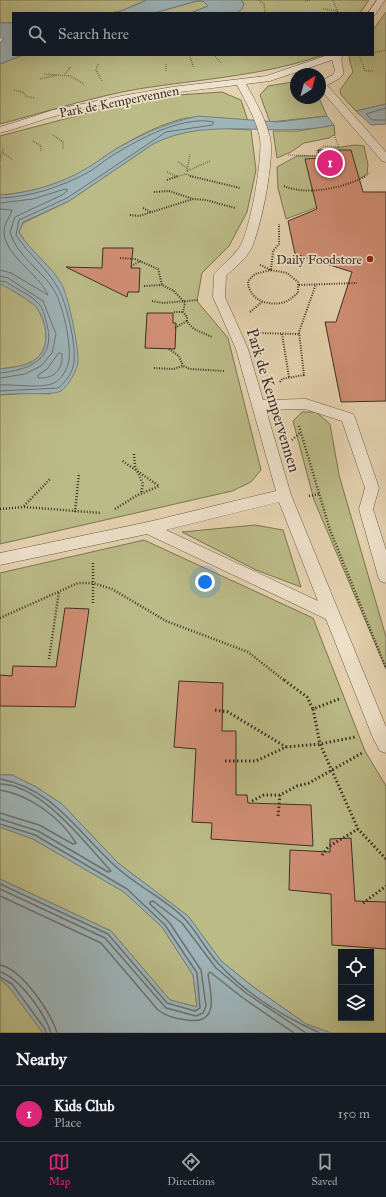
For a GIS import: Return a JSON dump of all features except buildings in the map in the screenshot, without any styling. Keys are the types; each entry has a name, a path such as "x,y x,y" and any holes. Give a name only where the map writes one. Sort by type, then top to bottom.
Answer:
{"lane":[{"path":"373,12 381,0"},
{"name":"Park de Kempervennen","path":"0,130 57,112 121,99 172,90 241,83 274,77 302,66 336,56 340,70 337,77 326,82"},
{"name":"Park de Kempervennen","path":"274,77 290,80"},
{"name":"Park de Kempervennen","path":"241,83 258,115 265,139 265,153 260,193 255,216 245,249 220,275 221,300 236,334 248,369 284,495 383,739"},
{"name":"Park de Kempervennen","path":"326,90 372,141 386,159"},
{"path":"258,405 306,404 348,418 372,488 366,509 386,576"},
{"name":"Park de Kempervennen","path":"0,559 148,528 284,495"},
{"path":"148,528 333,615"}],"path":[{"path":"259,0 264,4 265,12"},
{"path":"305,1 311,0"},
{"path":"333,0 338,12"},
{"path":"324,9 338,12"},
{"path":"374,53 386,50"},
{"path":"359,56 365,70 374,71"},
{"path":"98,64 96,70 102,80"},
{"path":"65,74 70,66"},
{"path":"44,74 65,74 78,79 84,84"},
{"path":"40,79 58,74"},
{"path":"14,90 23,92 26,96 36,98"},
{"path":"265,153 317,156 317,151 323,146 339,146 332,128"},
{"path":"52,134 63,142 62,149"},
{"path":"31,139 41,146 41,152"},
{"path":"278,184 298,191 333,187 363,179 370,174 369,152 372,141"},
{"path":"0,160 4,153 3,148"},
{"path":"4,153 12,159"},
{"path":"186,174 190,154"},
{"path":"187,169 210,160"},
{"path":"178,162 187,169"},
{"path":"167,172 176,176"},
{"path":"167,180 186,174 260,193"},
{"path":"154,192 170,191 193,199 227,205 255,216"},
{"path":"130,216 139,216 193,199"},
{"path":"143,208 151,212"},
{"path":"120,258 135,259 158,270 162,280 162,285"},
{"path":"131,266 141,261"},
{"path":"271,270 287,273 294,277 299,285 298,293 294,298 279,304 262,302 254,298 247,288 247,283 255,274 271,270"},
{"path":"299,285 357,283"},
{"path":"258,405 282,379 304,375 299,334 316,284"},
{"path":"144,286 162,285 174,291 185,303 183,312"},
{"path":"152,301 163,303 221,300"},
{"path":"174,312 183,312"},
{"path":"183,312 194,329 209,337 236,334 299,334"},
{"path":"175,328 187,320"},
{"path":"282,334 289,378"},
{"path":"169,349 178,355 183,361 184,366"},
{"path":"154,368 173,369 184,366 190,369 215,372 248,369"},
{"path":"293,404 330,530 386,668"},
{"path":"134,454 135,466 143,484 141,494"},
{"path":"112,510 159,486 150,478 130,468 121,460"},
{"path":"75,512 79,473"},
{"path":"24,507 50,479"},
{"path":"0,509 24,507 103,513"},
{"path":"0,618 36,603 59,590 78,583 93,583 112,589 166,620 248,652 307,697 313,709 320,744 358,830 386,859"},
{"path":"92,604 95,592 93,583"},
{"path":"49,659 59,590"},
{"path":"313,709 362,689"},
{"path":"215,710 228,712 286,748"},
{"path":"225,762 256,761 286,748 383,739"},
{"path":"252,801 264,795 280,795 331,771 383,739"},
{"path":"278,816 280,795"},
{"path":"322,856 328,847 358,830"},
{"path":"364,903 386,886"}],"green space":[{"path":"0,0 147,0 116,12 12,12 12,23 0,23"},
{"path":"241,0 369,0 361,12 237,12 244,4"},
{"path":"197,1 203,1 208,6 193,12 158,12"},
{"path":"386,12 386,104 356,111 341,95 340,90 353,72 350,56 374,56 374,29"},
{"path":"20,56 320,56 278,68 121,92 86,100 0,124 0,64"},
{"path":"290,82 290,104 322,104 327,116 270,122 260,95 268,86"},
{"path":"222,92 241,100 248,121 204,117 178,120 160,126 132,140 87,169 66,179 34,190 0,195 0,136 133,101 163,96"},
{"path":"334,125 335,134 329,138 304,143 291,152 277,158 273,131 298,131"},
{"path":"218,128 251,130 256,170 247,212 229,246 202,273 197,301 228,338 261,470 251,482 232,491 0,544 0,395 31,393 50,394 50,269 27,245 19,232 23,223 69,201 153,144 169,137 184,133"},
{"path":"355,145 364,146 368,165 367,174 359,179 344,197 286,219 278,188 277,167 297,156 329,156 328,149"},
{"path":"0,284 20,294 37,308 45,328 46,342 41,354 32,362 0,369"},
{"path":"302,412 316,412 330,424 339,475 386,637 386,669 314,500 293,421"},
{"path":"255,525 283,530 301,587 256,570 182,532"},
{"path":"144,540 313,618 365,751 386,786 386,1033 331,1033 306,1024 252,986 221,961 188,916 118,863 62,804 36,787 12,775 0,775 0,573"},
{"path":"0,827 33,839 124,892 162,927 193,975 197,1007 170,1000 111,931 0,879"},
{"path":"0,979 9,987 43,1033 0,1033"}],"water":[{"path":"147,0 241,0 244,4 242,9 238,12 193,12 208,6 203,1 197,1 158,12 116,12"},
{"path":"0,23 12,23 12,56 20,56 0,64 0,43 4,39 0,37"},
{"path":"386,104 386,124 371,125 356,111"},
{"path":"198,116 278,122 327,116 334,125 311,129 288,130 219,129 174,135 153,144 69,201 23,222 19,232 24,240 54,272 63,287 73,324 78,362 72,378 61,391 50,393 0,395 0,369 32,362 41,354 46,342 46,335 43,321 35,305 14,291 0,284 0,195 34,190 67,179 140,136 174,122"},
{"path":"0,775 12,775 36,787 62,804 118,863 188,916 221,961 252,986 306,1024 331,1033 43,1033 9,987 0,979 0,879 111,931 170,1000 197,1007 193,975 162,927 124,892 33,839 0,827"}],"place":[{"name":"Kids Club","path":"330,163"},
{"name":"Daily Foodstore","path":"370,259"}]}
